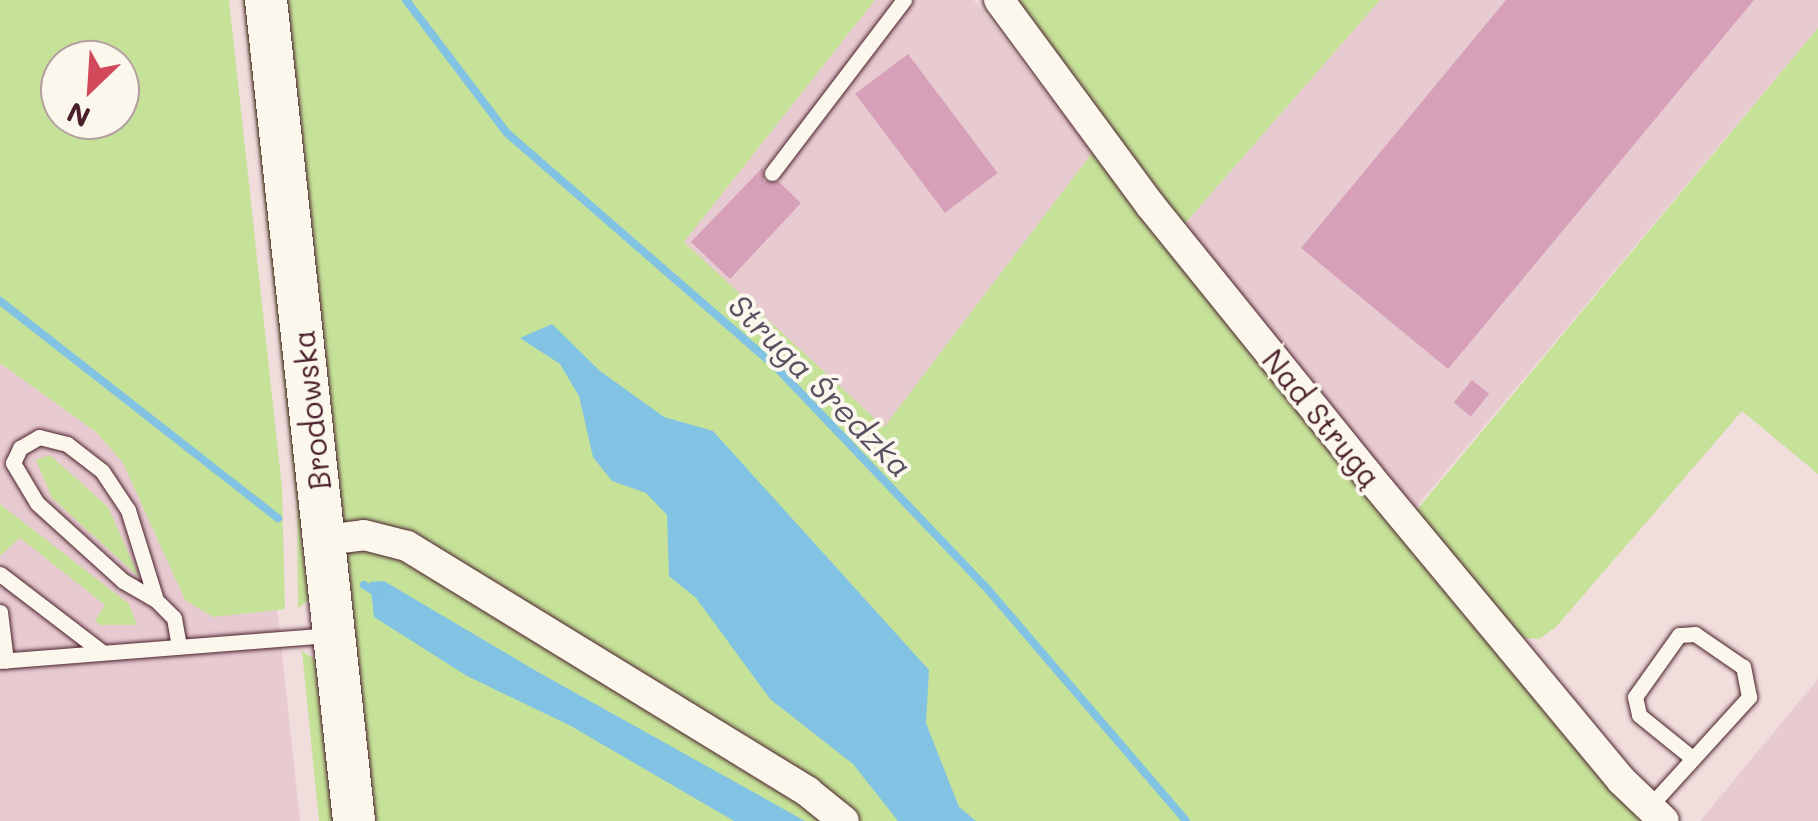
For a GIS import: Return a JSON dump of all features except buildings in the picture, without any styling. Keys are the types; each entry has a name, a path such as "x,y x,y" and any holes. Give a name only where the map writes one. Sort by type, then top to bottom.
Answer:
{"street":[{"name":"Brodowska","path":"266,0 354,821"},
{"name":"Nad Strugą","path":"999,0 1199,266 1656,814"},
{"path":"325,534 364,535 408,546 808,792 844,821"}],"lane":[{"path":"772,174 904,0"},
{"path":"156,600 128,510 102,471 67,444 39,437 20,448 13,463 37,503 123,582 156,600 174,618 179,646"},
{"path":"0,574 102,652"},
{"path":"0,612 3,661 179,646 334,623"},
{"path":"1656,814 1692,757 1708,748 1749,697 1744,667 1695,634 1679,635 1635,697 1639,715 1692,757"}],"shaded area":[{"path":"875,0 974,0 1092,153 884,428 684,242"},
{"path":"1380,0 1818,0 1818,28 1412,512 1181,228"},
{"path":"0,363 272,559 300,821 0,821"},
{"path":"1818,679 1818,821 1701,821 1701,820"}],"green space":[{"path":"0,0 229,0 282,488 285,609 213,617 185,600 123,463 96,432 0,363"},
{"path":"243,0 250,0 310,599 298,608 297,508"},
{"path":"286,0 875,0 684,242 884,427 1092,153 1373,501 1646,821 855,821 816,787 340,526"},
{"path":"1011,0 1380,0 1181,228"},
{"path":"1818,28 1818,474 1742,411 1556,627 1539,639 1523,638 1415,512"},
{"path":"50,455 108,507 139,577 52,498 36,460"},
{"path":"0,504 129,604 137,625 100,625 95,620 105,605 20,538 0,556"},
{"path":"358,546 381,549 469,595 834,821 374,821 346,552"},
{"path":"302,651 319,662 339,821 319,821"}],"water":[{"path":"552,324 600,371 664,417 713,431 929,670 926,723 959,807 976,821 898,821 853,764 770,699 696,598 669,576 667,515 646,493 612,481 593,457 579,396 560,364 520,338"},
{"path":"384,581 805,821 734,821 569,725 467,676 374,617 370,582"}],"waterway":[{"name":"Struga Średzka","path":"406,0 507,133 777,368 990,592 1186,821"},
{"path":"0,301 278,518"},
{"path":"364,585 379,594"}]}
